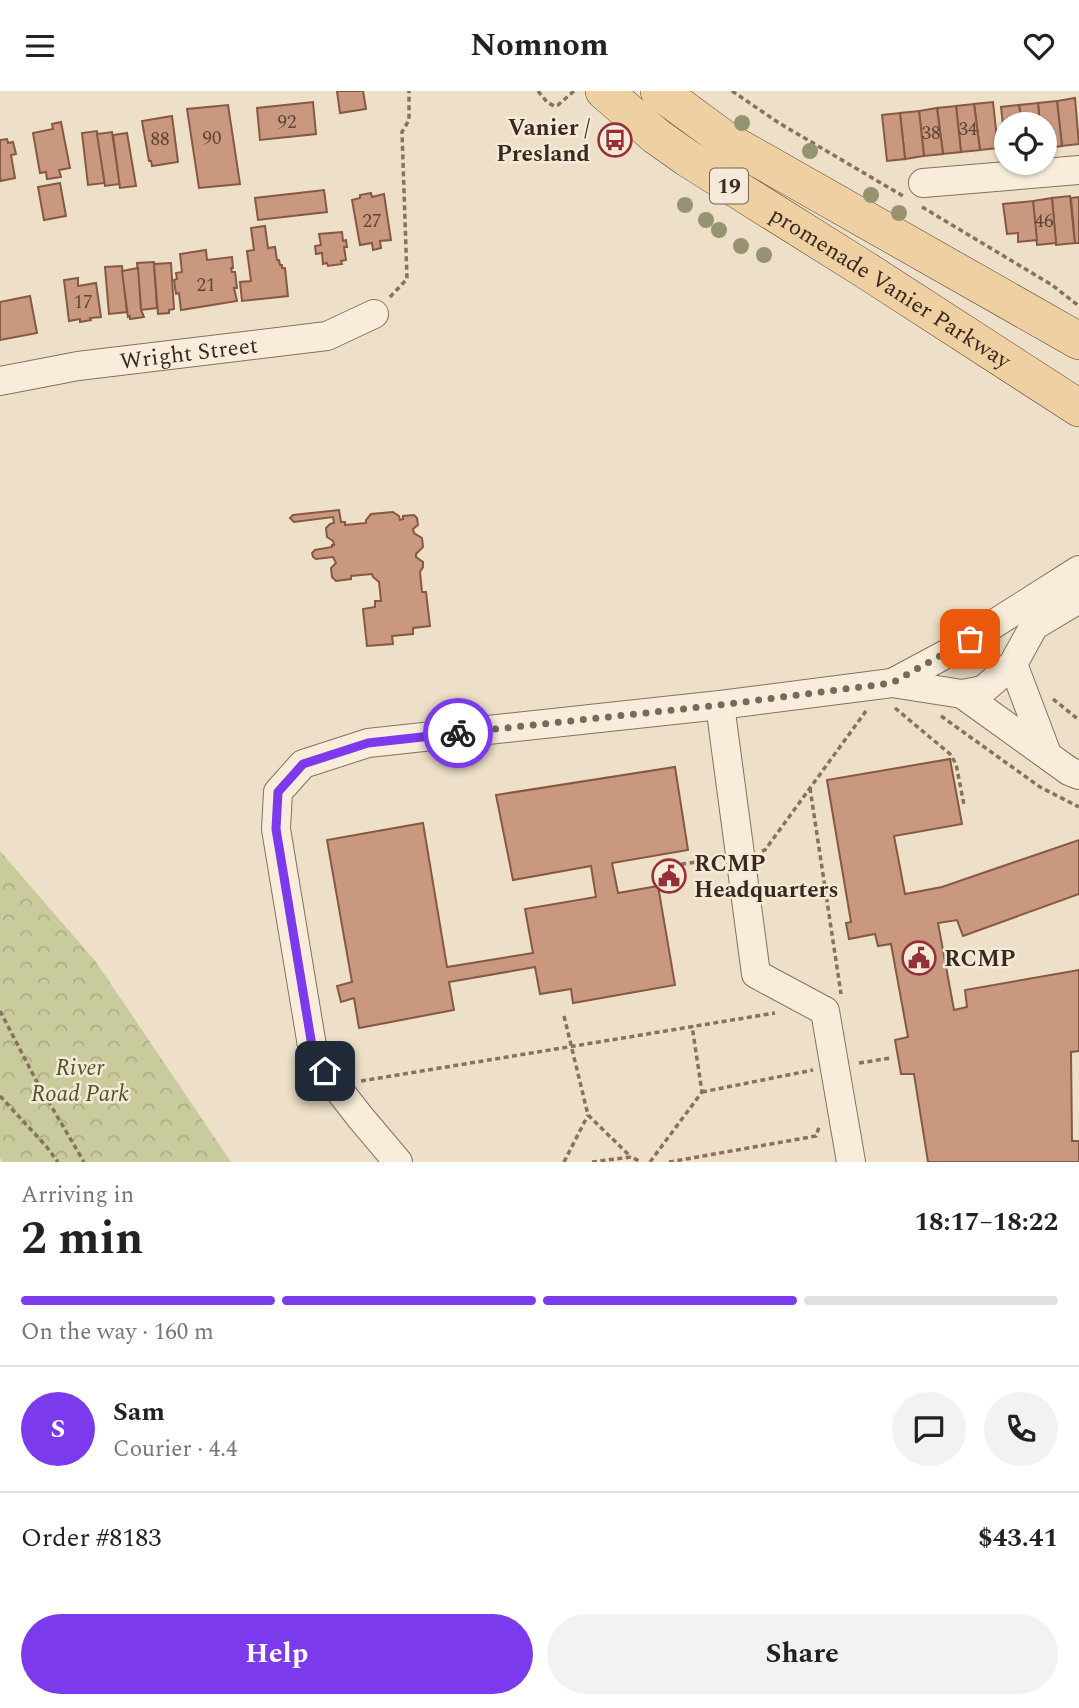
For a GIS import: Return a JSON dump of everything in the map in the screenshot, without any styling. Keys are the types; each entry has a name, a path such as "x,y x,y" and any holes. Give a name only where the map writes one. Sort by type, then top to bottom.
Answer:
{"main road":[{"name":"promenade Vanier Parkway","path":"604,91 656,137 687,158 1079,408"},
{"name":"promenade Vanier Parkway","path":"659,91 736,146 1079,341"}],"street":[{"path":"923,183 1079,170"},
{"name":"Wright Street","path":"0,381 78,366 327,336 374,314"},
{"path":"896,693 948,653 1079,570"},
{"path":"398,1162 314,1058 276,829 278,792 303,764 368,743 720,705 896,693 962,694 983,689 1013,664 1034,626 1079,599"},
{"path":"1013,664 1047,754"},
{"path":"962,694 1069,771 1079,775"},
{"path":"720,705 756,974 825,1011 851,1162"}],"path":[{"path":"374,314 407,279 402,132 410,120 409,91"},
{"path":"538,91 554,106 574,91"},
{"path":"896,693 888,702 950,754 956,764 964,805"},
{"path":"656,868 765,850 869,708"},
{"path":"935,712 1040,787 1079,807"},
{"path":"810,788 843,1004"},
{"path":"0,1011 37,1082 84,1162"},
{"path":"335,1085 785,1011"},
{"path":"564,1016 588,1115 631,1157 641,1162"},
{"path":"692,1026 702,1092"},
{"path":"650,1162 702,1092 834,1066 891,1059"},
{"path":"0,1096 58,1162"},
{"path":"564,1162 588,1115"},
{"path":"669,1162 816,1136 821,1123"},
{"path":"592,1162 631,1157"}],"green space":[{"name":"River Road Park","path":"0,851 96,962 231,1162 3,1162 0,1158"}],"building":[{"path":"337,91 363,91 366,109 340,113"},
{"path":"1075,98 1079,144 1062,146 1057,101"},
{"path":"1057,101 1062,146 1057,147 1057,112 1039,112 1038,103"},
{"path":"313,102 316,134 260,140 257,108"},
{"path":"993,102 994,148 980,150 974,104"},
{"path":"1038,103 1039,112 1020,112 1019,105"},
{"path":"974,104 980,150 961,152 956,106"},
{"path":"228,105 240,184 199,188 187,109"},
{"path":"1019,105 1020,112 1002,112 1001,107"},
{"path":"956,106 961,152 943,154 937,108"},
{"path":"937,108 943,154 924,156 919,111"},
{"path":"919,111 924,156 905,159 900,113"},
{"path":"900,113 905,159 887,161 882,115"},
{"path":"172,116 178,162 152,166 142,121"},
{"path":"61,122 70,168 59,170 61,177 47,179 46,172 40,173 33,133 53,129 52,124"},
{"path":"97,131 105,183 88,185 82,133"},
{"path":"112,132 120,184 105,186 97,134"},
{"path":"127,133 136,186 120,188 113,135"},
{"path":"7,139 8,143 13,142 16,154 11,155 15,178 1,181 0,140"},
{"path":"60,183 66,216 44,220 38,187"},
{"path":"324,190 327,212 258,220 255,198"},
{"path":"371,193 372,197 384,194 391,240 380,241 381,248 373,250 372,243 360,245 352,200"},
{"path":"1070,196 1075,243 1056,245 1052,198"},
{"path":"1079,197 1079,243 1075,243 1071,198"},
{"path":"1052,198 1056,243 1037,245 1033,201"},
{"path":"1033,201 1037,240 1018,242 1018,233 1007,234 1003,204"},
{"path":"265,226 268,248 275,247 277,260 282,268 285,268 288,296 242,301 240,282 251,281 247,251 254,250 251,228"},
{"path":"342,232 347,247 344,247 346,260 341,261 342,264 323,264 322,253 316,254 315,246 321,245 319,234"},
{"path":"206,250 207,260 232,257 231,268 232,272 235,272 237,301 181,310 174,280 177,279 176,273 182,272 180,254"},
{"path":"154,262 157,308 141,310 137,263"},
{"path":"171,263 174,309 169,310 169,313 158,314 154,264"},
{"path":"122,266 127,312 109,314 105,267"},
{"path":"138,268 141,310 144,317 130,319 122,271"},
{"path":"78,278 78,286 96,283 101,317 80,322 80,319 69,321 64,280"},
{"path":"30,296 37,333 0,340 0,302"},
{"path":"339,510 341,522 345,522 345,525 366,523 371,514 393,512 400,520 403,516 414,515 417,518 418,525 413,529 414,533 422,538 423,547 416,557 423,562 420,572 422,592 426,592 430,626 413,628 413,634 392,636 393,644 367,646 363,609 375,607 375,601 381,601 379,582 372,574 336,581 332,577 331,568 336,563 333,557 313,557 315,550 334,545 327,537 326,528 334,523 333,517 294,522 290,518 293,515"},
{"name":"RCMP","path":"950,759 962,824 894,836 905,894 942,887 1079,840 1079,894 963,936 957,920 938,923 954,1010 967,1007 965,990 1079,970 1079,1051 1071,1052 1072,1141 1079,1141 1079,1162 928,1162 914,1074 901,1074 895,1040 908,1037 891,944 878,946 875,934 849,939 846,923 851,922 827,780"},
{"path":"675,767 688,850 612,863 618,893 658,886 675,985 573,1003 571,989 540,994 535,967 449,982 454,1010 359,1028 354,998 341,1002 337,986 352,982 327,840 423,823 447,967 533,953 525,909 596,897 591,866 513,880 496,795"}],"way so far":[{"path":"458,733 720,705 892,683 970,639"}],"place":[{"name":"Vanier / Presland","path":"615,140"},
{"name":"RCMP Headquarters","path":"669,876"},
{"name":"RCMP","path":"919,958"}],"route":[{"path":"325,1071 314,1058 276,829 278,792 303,764 368,743 458,733"}]}
